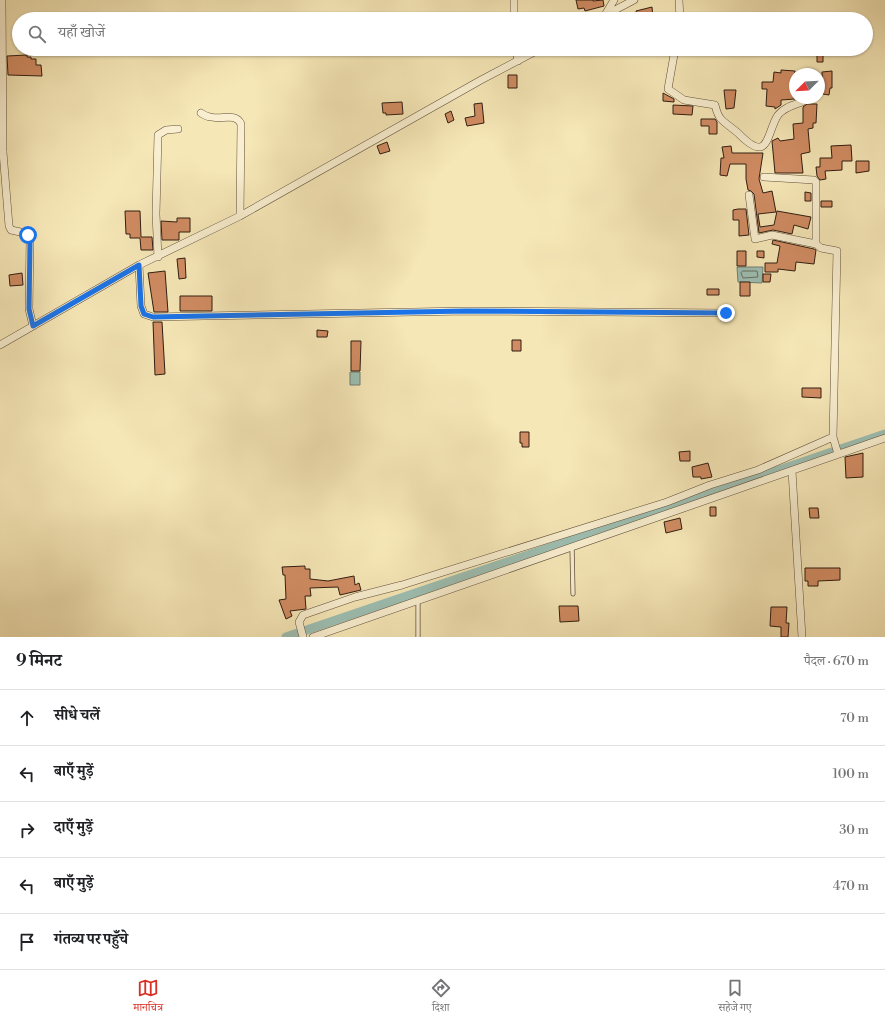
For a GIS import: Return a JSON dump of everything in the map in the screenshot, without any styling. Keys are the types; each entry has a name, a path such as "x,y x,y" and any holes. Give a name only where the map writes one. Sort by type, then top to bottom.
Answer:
{"street":[{"path":"2,0 3,152 9,226 11,230 25,233 30,239 29,309 33,326"},
{"path":"514,0 514,12"},
{"path":"607,12 614,0"},
{"path":"611,12 634,0"},
{"path":"679,0 680,12"},
{"path":"517,56 518,61"},
{"path":"0,345 139,265 240,216 527,56"},
{"path":"674,56 668,89 684,100 714,105 721,119 729,124 751,145 759,146 765,144 781,112 798,104"},
{"path":"201,113 212,118 234,117 240,120 240,216"},
{"path":"158,257 156,214 158,135 166,130 178,129"},
{"path":"764,178 814,180 816,182 816,244"},
{"path":"749,195 754,239 772,235 816,244 821,248 837,251 834,438 838,453"},
{"path":"139,265 141,306 144,314 153,317 466,311 726,313"},
{"path":"303,635 299,622 303,616 355,597 402,585 666,502 758,470 834,438"},
{"path":"313,637 792,471 838,453 885,438"},
{"path":"792,471 802,637"}],"lane":[{"path":"572,546 573,594"},
{"path":"418,600 418,637"}],"water":[{"path":"737,267 763,267 762,283 738,282"},
{"path":"350,372 360,372 360,385 350,385"}],"building":[{"path":"576,0 603,0 604,6 585,11 584,8 578,9"},
{"path":"652,7 652,12 636,11"},
{"path":"7,56 27,56 31,57 31,59 36,59 36,65 41,65 42,76 8,75"},
{"path":"817,56 823,56 823,62 817,62"},
{"path":"781,70 789,71 789,99 781,100 781,105 775,109 775,107 766,106 767,89 762,89 762,82 773,82 774,72 781,73"},
{"path":"832,71 832,88 830,88 829,95 825,94 825,72"},
{"path":"508,75 517,75 517,88 508,88"},
{"path":"724,90 736,90 734,108 726,109"},
{"path":"663,93 674,99 674,102 663,101"},
{"path":"402,102 403,114 386,115 386,113 383,113 382,103"},
{"path":"482,103 484,123 467,126 465,118 475,116 474,104"},
{"path":"807,104 817,104 816,123 813,123 813,128 808,129 810,152 801,154 803,173 775,173 772,141 778,138 780,141 794,139 793,124 803,123 803,107"},
{"path":"673,105 693,106 692,115 673,114"},
{"path":"451,111 454,120 448,123 445,114"},
{"path":"701,119 715,119 717,122 717,134 709,134 709,126 701,126"},
{"path":"387,142 390,151 380,154 377,146"},
{"path":"851,145 852,161 842,161 842,170 825,171 826,179 820,180 817,176 816,167 820,167 820,158 832,158 831,146"},
{"path":"731,146 732,153 763,153 759,179 763,193 772,191 776,212 758,214 760,227 774,225 777,211 811,217 808,229 794,225 792,234 773,230 759,233 754,194 748,190 746,164 730,164 727,176 720,175 721,158 724,158 722,147"},
{"path":"856,161 869,161 869,171 856,173"},
{"path":"805,192 811,193 811,201 805,201"},
{"path":"821,201 832,201 832,207 821,207"},
{"path":"746,209 749,235 739,236 739,220 733,220 733,210"},
{"path":"125,211 140,211 141,237 152,237 153,250 141,250 140,238 130,238 130,234 126,234"},
{"path":"177,218 190,218 190,232 179,232 179,240 162,240 161,221 177,222"},
{"path":"773,240 816,250 814,264 796,262 795,271 778,269 778,272 765,272 765,263 777,263 780,246 772,244"},
{"path":"737,251 746,251 746,266 737,266"},
{"path":"757,251 764,251 764,258 757,257"},
{"path":"185,258 186,278 179,279 177,259"},
{"path":"165,271 168,312 154,312 148,273"},
{"path":"22,273 23,285 10,286 9,275"},
{"path":"763,274 771,274 770,282 763,282"},
{"path":"740,282 750,282 750,296 740,296"},
{"path":"707,289 719,289 719,295 707,295"},
{"path":"180,296 212,296 212,311 180,311"},
{"path":"153,322 162,322 165,374 155,375"},
{"path":"317,330 328,331 327,337 317,337"},
{"path":"512,340 521,340 521,351 512,351"},
{"path":"351,341 361,341 360,371 351,371"},
{"path":"802,388 821,388 821,398 802,397"},
{"path":"520,432 529,432 529,447 522,447 522,443 520,443"},
{"path":"690,451 690,461 680,461 679,452"},
{"path":"863,453 863,477 846,478 845,457"},
{"path":"708,463 712,477 701,479 701,477 693,477 692,467"},
{"path":"710,507 716,507 716,516 710,516"},
{"path":"809,508 818,508 819,518 810,518"},
{"path":"680,518 682,529 666,533 664,522"},
{"path":"305,566 305,569 310,569 310,579 328,581 354,576 355,585 359,583 361,590 340,595 338,587 310,588 311,596 305,596 306,609 290,611 292,616 286,619 279,600 286,599 285,575 283,575 282,567"},
{"path":"805,568 840,568 840,580 818,581 818,586 808,586 808,581 805,581"},
{"path":"559,606 578,606 579,621 560,622"},
{"path":"771,607 787,607 786,623 789,623 788,637 781,637 781,627 770,626"}],"waterway":[{"path":"286,637 885,434"}],"route":[{"path":"28,235 30,239 29,309 33,326 139,265 141,306 144,314 153,317 466,311 726,313"}]}
